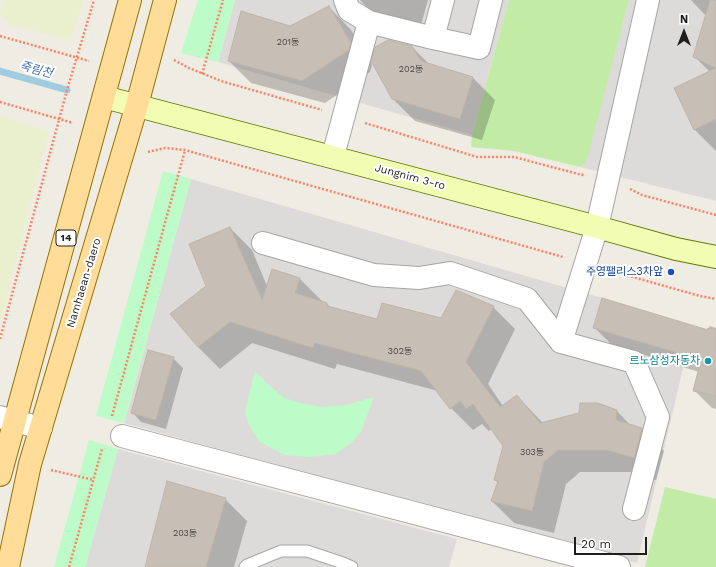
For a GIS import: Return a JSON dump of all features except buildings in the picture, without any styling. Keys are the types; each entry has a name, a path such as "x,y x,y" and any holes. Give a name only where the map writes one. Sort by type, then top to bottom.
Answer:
{"main road":[{"name":"14","path":"0,475 8,419 96,129 130,0"},
{"name":"Namhaean-daero","path":"8,567 30,464 137,105 165,0"}],"street":[{"path":"345,0 349,10 368,22 479,48 491,0"},
{"path":"433,38 443,0"},
{"path":"561,342 597,227 648,0"},
{"path":"333,156 368,22"},
{"name":"Jungnim 3-ro","path":"104,97 333,156 676,249 716,257"},
{"path":"263,244 374,275 419,278 450,273 527,299 561,342 634,362 658,417 634,509"},
{"path":"8,419 40,428"},
{"path":"112,434 619,567"}],"lane":[{"path":"245,567 281,551 307,551 343,562 352,567"}],"path":[{"path":"0,339 76,57 94,0"},
{"path":"202,74 223,0"},
{"path":"0,36 113,68"},
{"path":"168,57 202,74 222,81 477,157 514,157 582,175 586,171"},
{"path":"0,102 96,129"},
{"path":"142,153 165,148 185,150 570,259"},
{"path":"69,567 94,480 112,434 185,150"},
{"path":"629,186 630,190 642,195 716,215"},
{"path":"608,270 700,296 716,299"},
{"path":"49,469 94,480"}],"shaded area":[{"path":"235,0 509,0 472,135 218,62"},
{"path":"629,0 716,0 716,201 580,167 585,164"},
{"path":"191,179 602,298 693,326 637,563 124,423"},
{"path":"118,449 457,539 449,567 85,567"}],"green space":[{"path":"3,0 84,0 70,40 9,24 0,13"},
{"path":"198,0 235,0 218,62 181,53"},
{"path":"509,0 629,0 588,156 585,164 580,167 514,151 471,147 472,135"},
{"path":"0,116 49,132 0,322"},
{"path":"163,171 191,179 124,423 96,416"},
{"path":"255,371 285,398 300,403 323,407 347,405 374,397 361,432 352,442 336,454 309,457 285,455 260,442 248,424 245,411"},
{"path":"89,440 118,449 85,567 54,567"},
{"path":"665,487 716,499 716,567 645,567"}],"waterway":[{"name":"죽림천","path":"0,71 67,90"}],"place":[{"name":"주영팰리스3차앞","path":"671,272"},
{"name":"르노삼성자동차","path":"708,361"}]}
